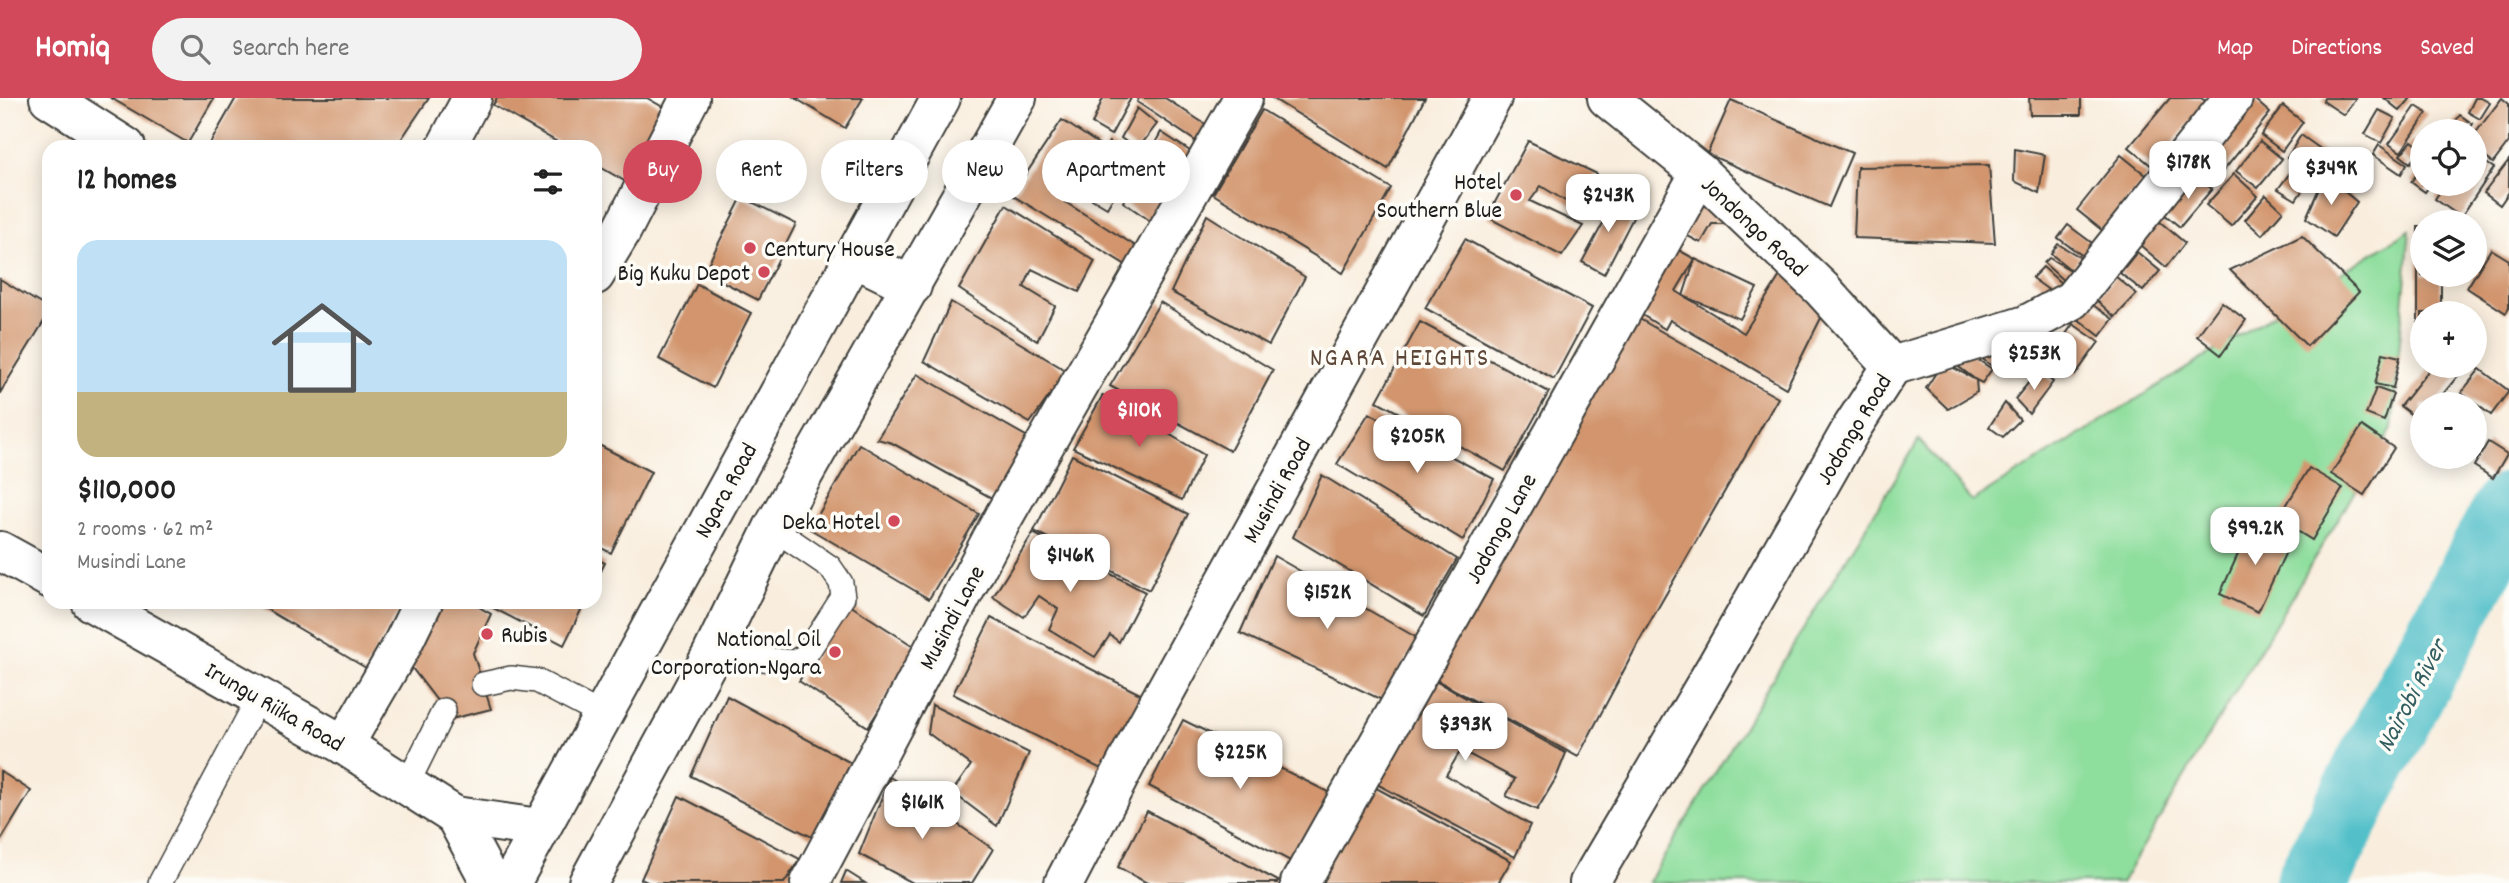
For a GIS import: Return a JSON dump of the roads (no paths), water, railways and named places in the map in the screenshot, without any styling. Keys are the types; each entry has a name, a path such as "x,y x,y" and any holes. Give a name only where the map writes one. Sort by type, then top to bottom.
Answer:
{"street":[{"path":"49,98 115,140"},
{"path":"450,140 472,98"},
{"path":"602,263 690,98"},
{"name":"Ngara Road","path":"511,883 942,98"},
{"path":"588,883 712,654 773,528 1017,98"},
{"name":"Musindi Lane","path":"810,883 1004,516 1243,98"},
{"name":"Musindi Road","path":"1064,883 1147,724 1492,98"},
{"name":"Jondongo Road","path":"1607,98 1700,173 1822,289 1892,366"},
{"name":"Jodongo Road","path":"1589,883 1853,426 1892,366 2025,325 2072,300 2233,98"},
{"name":"Jodongo Lane","path":"1300,883 1700,173"},
{"path":"853,257 912,286"},
{"path":"0,551 42,574"},
{"name":"Irungu Riika Road","path":"103,609 344,745 456,816 540,828"},
{"path":"344,745 401,647 420,609"},
{"path":"456,816 491,883"}],"lane":[{"path":"712,654 793,662 805,656 843,597 841,583 830,567 773,528"},
{"path":"483,684 511,678 537,681 602,715"},
{"path":"160,883 259,697"},
{"path":"407,785 444,710"}],"waterway":[{"name":"Nairobi River","path":"2311,883 2374,759 2509,508"}],"place":[{"name":"Hotel Southern Blue","path":"1516,195"},
{"name":"Century House","path":"750,248"},
{"name":"Big Kuku Depot","path":"764,272"},
{"name":"Deka Hotel","path":"894,521"},
{"name":"Rubis","path":"487,634"},
{"name":"National Oil Corporation-Ngara","path":"835,652"}],"district":[{"name":"NGARA HEIGHTS","path":"1400,356"}]}
